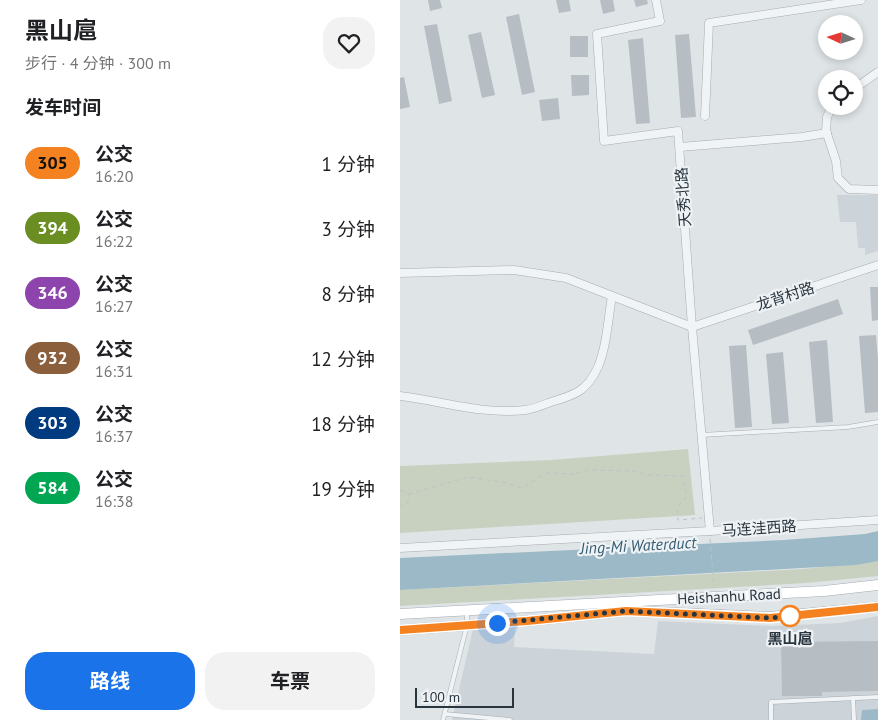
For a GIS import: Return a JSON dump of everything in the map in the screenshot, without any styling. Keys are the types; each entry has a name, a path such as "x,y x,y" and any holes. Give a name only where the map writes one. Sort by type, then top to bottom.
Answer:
{"main road":[{"name":"Heishanhu Road","path":"400,614 824,591 878,585"},
{"name":"Heishanhu Road","path":"400,630 626,611 770,618 878,607"},
{"path":"435,613 441,616 442,620 437,628"}],"street":[{"name":"天秀北路","path":"656,0 660,21 597,34 604,141 678,131 692,327 710,531"},
{"path":"705,116 709,23 861,0"},
{"path":"863,83 878,72"},
{"path":"829,115 827,133 836,161 838,178 850,189 878,190"},
{"path":"680,147 802,137 827,133"},
{"name":"龙背村路","path":"692,327 878,265"},
{"path":"400,273 514,270 566,278 692,327"},
{"path":"400,396 429,399 481,410 526,410 574,396 587,384 597,368 605,347 612,296"},
{"name":"马连洼西路","path":"400,548 878,520"}],"lane":[{"path":"701,436 848,427 878,422"},
{"path":"443,720 467,625 467,610"},
{"path":"772,720 771,702 878,697"},
{"path":"853,698 854,720"},
{"path":"444,714 510,720"}],"path":[{"path":"400,490 409,494 468,477 508,483 521,488 547,473 571,474 589,470 632,472 649,476 683,476 686,496 677,508 678,520 708,518"},
{"path":"400,506 408,502 409,494"},
{"path":"710,531 714,596"}],"shaded area":[{"path":"837,195 878,195 878,251 865,255 865,248 858,248 856,222 840,222"},
{"path":"878,616 878,720 452,720 473,629 515,625 514,647 654,654 658,621 772,626 840,623"}],"green space":[{"path":"688,449 695,515 400,533 400,466 551,460"},
{"path":"878,561 878,576 806,583 400,606 400,590 803,569"}],"water":[{"path":"878,531 878,561 856,565 400,590 400,558 784,540 865,534"},
{"path":"878,709 878,720 861,720 862,710"}],"building":[{"path":"428,0 440,0 442,8 430,11"},
{"path":"556,0 569,0 571,11 559,13"},
{"path":"600,0 613,0 615,11 603,14"},
{"path":"634,0 647,0 648,4 636,7"},
{"path":"519,14 535,92 522,95 506,17"},
{"path":"437,24 452,101 439,104 424,26"},
{"path":"481,32 495,95 482,98 468,35"},
{"path":"689,34 696,117 681,118 675,35"},
{"path":"570,36 588,36 588,57 570,57"},
{"path":"643,38 650,123 636,124 628,40"},
{"path":"571,75 589,75 589,95 572,96"},
{"path":"404,77 410,107 400,109 400,78"},
{"path":"558,98 560,119 542,121 539,100"},
{"path":"870,287 878,287 878,320 872,321"},
{"path":"838,299 843,314 753,345 748,330"},
{"path":"876,335 878,412 865,413 859,336"},
{"path":"827,340 833,422 816,423 809,342"},
{"path":"746,345 752,427 735,428 729,346"},
{"path":"783,352 789,423 772,424 766,354"},
{"path":"878,641 878,691 822,692 822,696 782,696 781,642"}],"bus line":[{"name":"305","path":"400,630 527,621 626,611 770,618 878,607"}],"place":[{"name":"黑山扈","path":"790,616"}],"route":[{"path":"497,623 626,611 770,618 790,616"}],"water label":[{"name":"Jing-Mi Waterduct","path":"638,545"}]}
